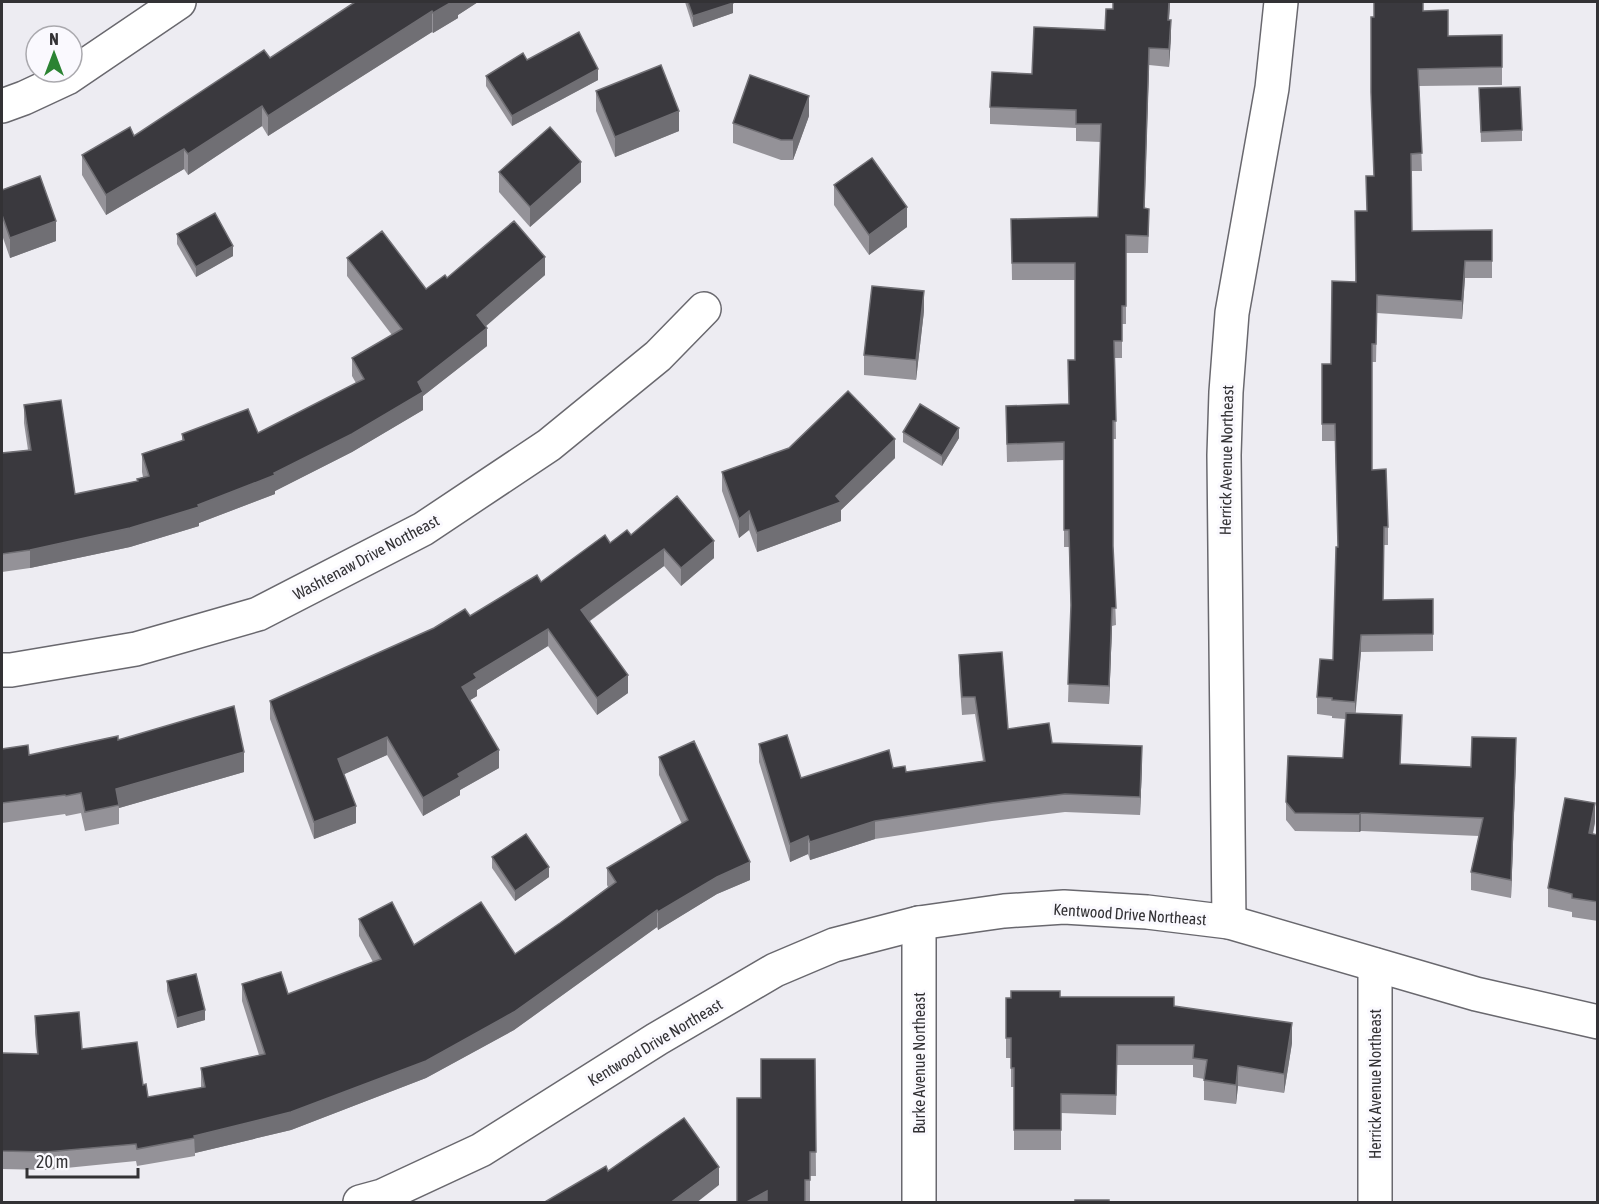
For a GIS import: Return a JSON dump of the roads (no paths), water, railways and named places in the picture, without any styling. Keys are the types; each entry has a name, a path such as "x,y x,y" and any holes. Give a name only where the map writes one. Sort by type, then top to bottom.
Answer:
{"street":[{"path":"2,105 24,98 67,78 179,2"},
{"name":"Herrick Avenue Northeast","path":"1229,922 1224,455 1226,392 1232,313 1272,88 1281,2"},
{"name":"Washtenaw Drive Northeast","path":"2,670 136,650 258,614 423,529 549,445 658,356 704,309"},
{"name":"Kentwood Drive Northeast","path":"360,1203 382,1196 481,1150 647,1046 775,970 834,945 919,923 1004,911 1064,907 1146,912 1229,922 1476,994 1598,1022"},
{"name":"Burke Avenue Northeast","path":"919,923 919,1203"},
{"name":"Herrick Avenue Northeast","path":"1375,965 1375,1203"}]}
